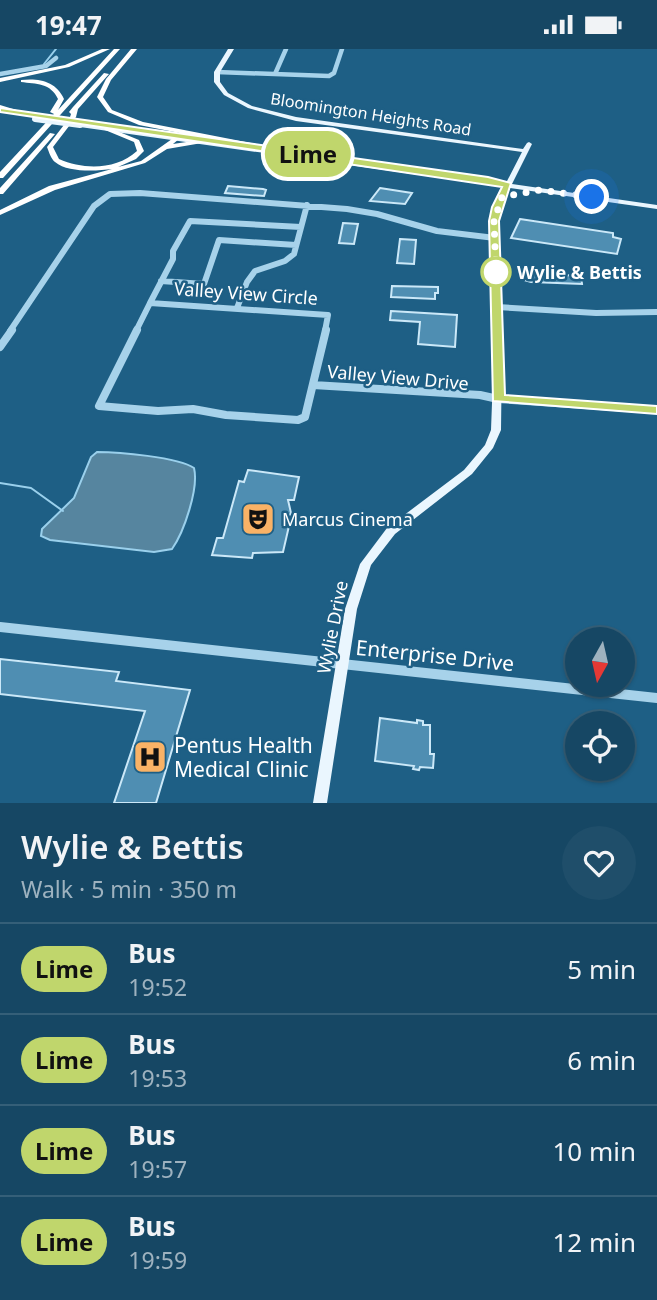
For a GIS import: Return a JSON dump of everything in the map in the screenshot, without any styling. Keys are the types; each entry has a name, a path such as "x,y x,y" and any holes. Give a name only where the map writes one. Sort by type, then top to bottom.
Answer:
{"highway":[{"path":"0,83 59,68 107,49"},
{"path":"0,176 117,49"},
{"path":"0,192 128,49"},
{"path":"134,49 103,88 100,97 110,111 141,124 282,151"},
{"path":"0,83 30,81 55,88 60,94 60,103 43,123 43,129"},
{"path":"75,108 72,117 50,147 56,160 81,168 107,167 129,160 141,151 137,141 107,129"},
{"path":"0,110 21,113"},
{"path":"164,149 173,137"},
{"path":"0,213 52,188 138,165 164,149 183,143 200,142"}],"main road":[{"path":"217,72 231,49"},
{"name":"Bloomington Heights Road","path":"217,72 217,82 226,94 243,105 270,114 527,147"},
{"path":"0,110 200,142 657,207"},
{"path":"21,113 37,117"},
{"path":"81,123 107,129 282,151 484,182 513,173 540,190"},
{"name":"Wylie Drive","path":"320,803 354,592 366,564 396,526 461,478 479,460 496,430 498,398 495,217 527,147"},
{"path":"484,182 502,197 540,190"}],"street":[{"path":"275,74 286,49"},
{"path":"217,72 331,75 342,49"},
{"path":"0,74 46,66 56,58"},
{"path":"0,347 94,206 106,195 140,193 307,205 377,214 428,230 495,238"},
{"path":"237,308 247,278 265,265 290,258 307,205"},
{"path":"149,303 190,221 301,227"},
{"path":"161,281 204,283 226,223"},
{"path":"219,240 296,245"},
{"name":"Valley View Circle","path":"149,303 325,313 330,316 306,415 298,420 226,415 193,409 158,411 99,406 149,303"},
{"path":"497,307 593,313 657,313"},
{"name":"Valley View Drive","path":"313,385 324,389 657,410"},
{"name":"Enterprise Drive","path":"0,627 657,698"}],"water":[{"path":"97,452 162,458 194,468 194,487 189,510 172,549 154,552 50,540 41,536 42,529 74,498 91,457"}],"building":[{"path":"228,186 266,190 264,196 225,193"},
{"path":"380,188 412,193 405,204 370,201"},
{"path":"520,219 613,233 613,237 621,239 617,254 511,238"},
{"path":"343,223 358,224 354,244 339,243"},
{"path":"400,239 416,240 414,264 397,263"},
{"path":"524,273 581,276 582,284 531,282 524,280"},
{"path":"392,286 438,287 438,293 435,293 435,299 391,297"},
{"path":"391,311 457,315 455,347 418,344 420,322 390,320"},
{"name":"Marcus Cinema","path":"248,470 299,477 294,500 288,500 291,513 283,526 289,526 283,552 253,553 252,558 212,555 217,538 223,538 239,481 244,482"},
{"name":"Pentus Health Medical Clinic","path":"0,659 119,672 116,681 190,690 156,803 114,803 145,711 0,694"},
{"path":"380,718 417,723 417,720 423,721 423,725 430,725 433,768 420,767 419,770 413,769 414,766 375,761"}],"waterway":[{"path":"44,64 56,49"},
{"path":"0,483 31,488 63,511"}],"bus line":[{"name":"Lime","path":"0,110 508,185 497,207 494,221 498,398 657,410"}],"place":[{"name":"Wylie & Bettis","path":"496,272"},
{"name":"Marcus Cinema","path":"258,519"},
{"name":"Pentus Health Medical Clinic","path":"150,757"}],"route":[{"path":"496,272 494,221 502,197 540,190 592,197"}]}
